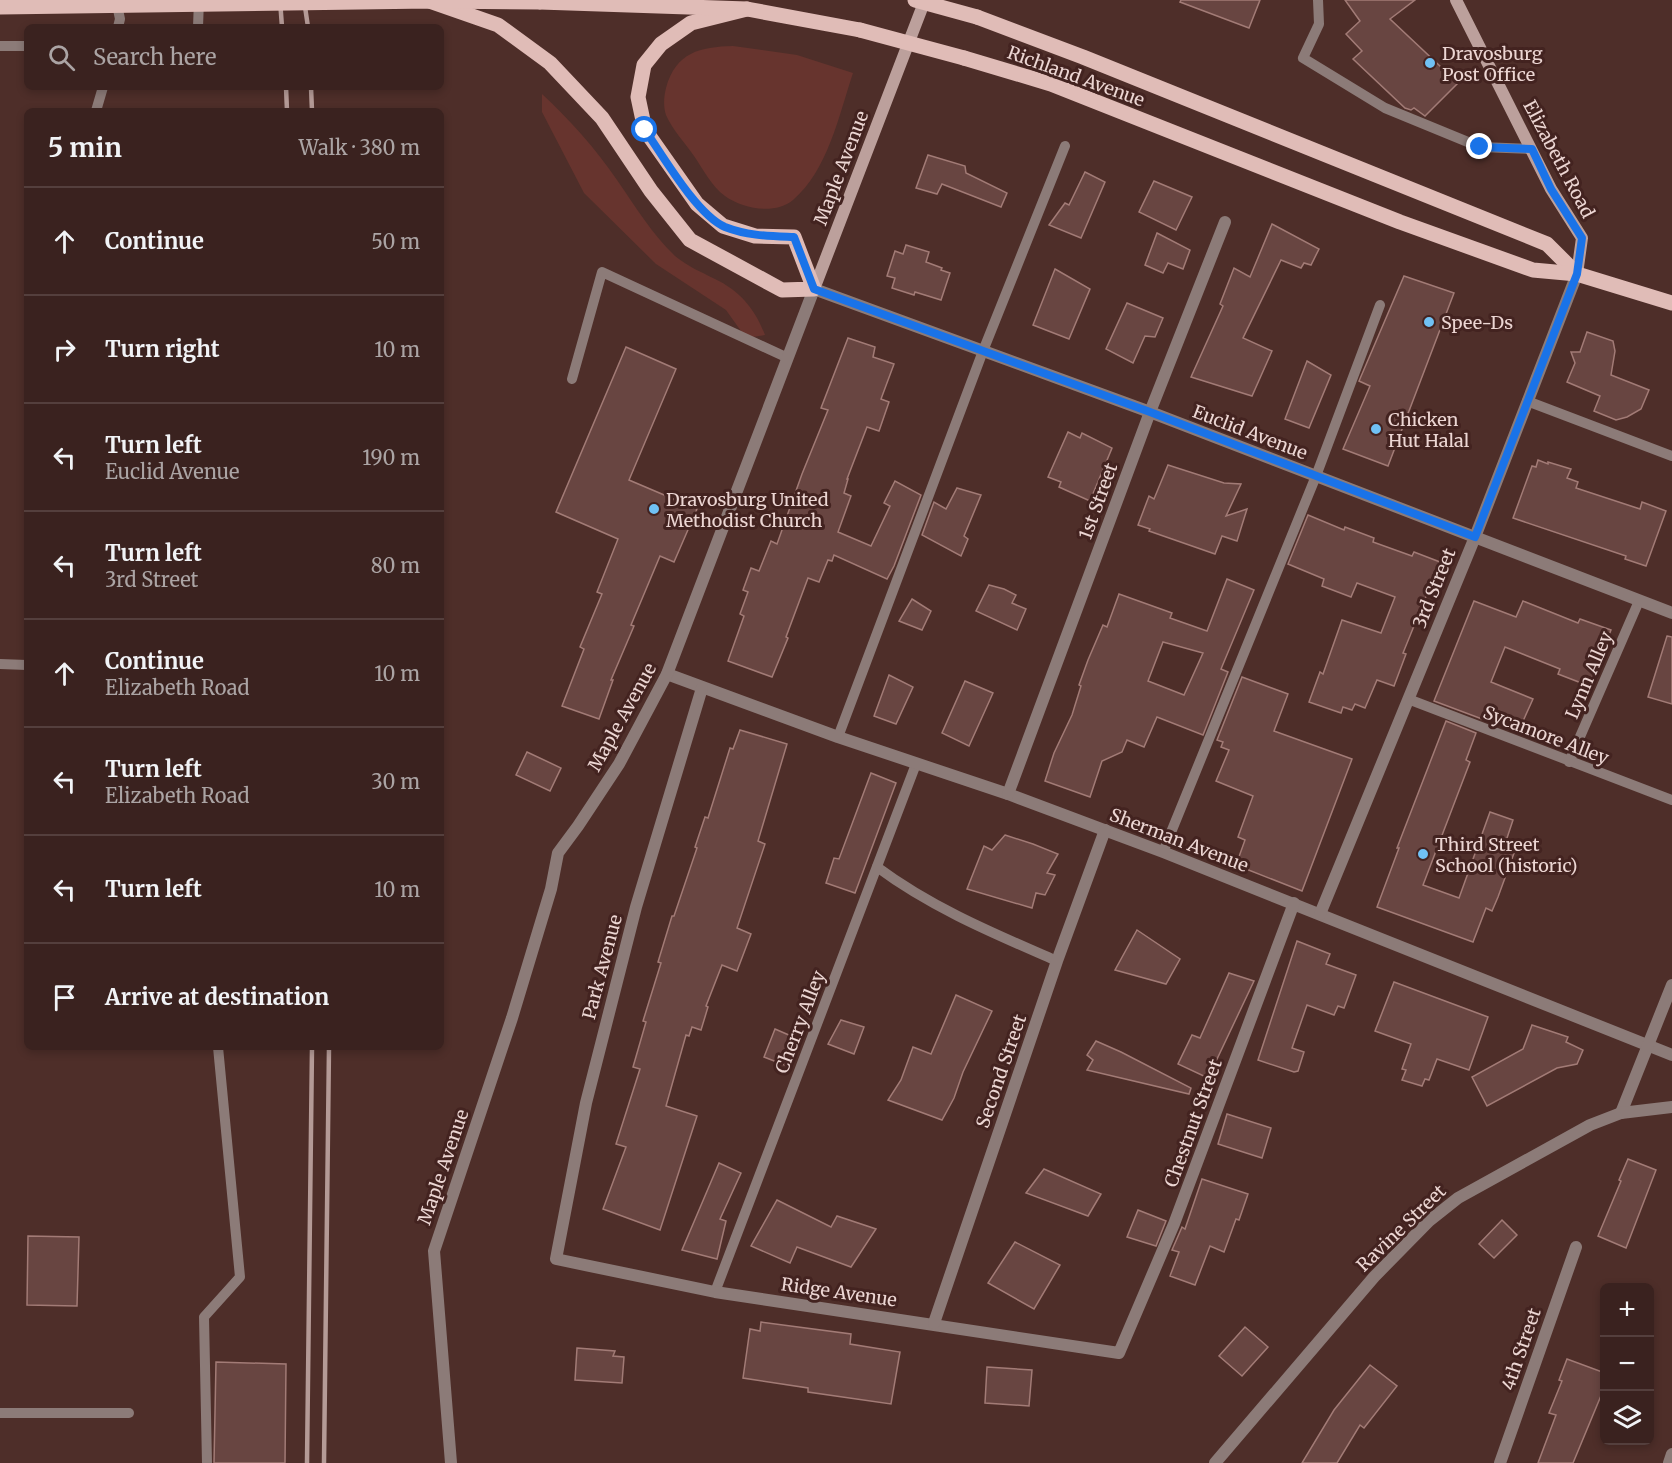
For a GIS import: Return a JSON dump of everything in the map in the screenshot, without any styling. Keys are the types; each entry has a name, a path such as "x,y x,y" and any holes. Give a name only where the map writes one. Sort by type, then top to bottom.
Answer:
{"main road":[{"name":"Richland Avenue","path":"915,0 977,17 1127,74 1547,244 1577,274"},
{"name":"Maple Avenue","path":"814,289 925,0"},
{"name":"Elizabeth Road","path":"1456,0 1551,189 1582,238 1577,274"},
{"name":"Richland Avenue","path":"0,7 429,1 747,9 860,30 1051,84 1400,222 1533,270 1577,274 1672,303"},
{"path":"429,1 498,25 550,63 602,118 651,191 690,240 782,290 814,289 794,237 755,236 723,226 697,204 645,130 638,97 644,65 661,44 691,23 747,9"}],"street":[{"name":"1st Street","path":"1008,794 1150,412 1225,222"},
{"name":"3rd Street","path":"1320,914 1475,537 1577,274"},
{"name":"Euclid Avenue","path":"814,289 1150,412 1672,613"},
{"name":"Maple Avenue","path":"451,1463 434,1251 512,1018 550,889 558,853 619,764 668,674 814,289"},
{"name":"Sherman Avenue","path":"668,674 838,737 1008,794 1163,852 1672,1055"},
{"name":"Park Avenue","path":"556,1259 589,1091 636,907 702,688"},
{"name":"Second Street","path":"934,1323 1104,830"},
{"name":"Chestnut Street","path":"1119,1353 1174,1224 1294,903"},
{"path":"1621,1113 1672,985"},
{"name":"Ravine Street","path":"1215,1463 1374,1277 1430,1221 1458,1198 1590,1125 1621,1113 1672,1107"},
{"name":"4th Street","path":"1500,1463 1576,1247"},
{"name":"Ridge Avenue","path":"556,1259 716,1292 934,1323 1119,1353"},
{"path":"1669,1463 1672,1454"}],"lane":[{"path":"116,0 120,19 119,24"},
{"path":"198,24 199,0"},
{"path":"1318,0 1319,24 1303,58 1385,108 1480,147 1532,149"},
{"path":"0,46 24,46"},
{"path":"97,108 102,90"},
{"path":"838,737 984,351 1065,146"},
{"path":"572,379 602,272 788,358"},
{"path":"1163,852 1316,476 1380,305"},
{"path":"1527,401 1672,456"},
{"name":"Lynn Alley","path":"1569,762 1638,601"},
{"path":"0,664 24,664"},
{"name":"Sycamore Alley","path":"1408,699 1672,800"},
{"name":"Cherry Alley","path":"716,1292 916,764"},
{"path":"877,867 932,904 1057,961"},
{"path":"207,1463 204,1317 240,1277 218,1050"},
{"path":"0,1413 129,1413"}],"shaded area":[{"path":"733,46 797,55 853,73 824,158 805,188 786,205 777,208 750,207 732,201 720,192 675,131 665,112 664,101 670,76 683,59 700,50"},
{"path":"542,94 591,146 609,168 644,220 675,256 739,295 751,309 765,335 746,338 726,310 656,264 584,193 542,112"}],"building":[{"path":"1181,0 1260,0 1249,28 1180,2"},
{"path":"1345,0 1415,0 1390,19 1458,83 1425,116 1414,108 1411,110 1405,108 1353,59 1362,51 1346,34 1360,21"},
{"path":"928,155 965,166 966,173 1007,193 1001,207 942,184 937,194 916,188"},
{"path":"1085,172 1105,182 1081,238 1049,225 1065,203 1069,205"},
{"path":"1154,181 1192,197 1176,230 1139,212"},
{"path":"1272,224 1319,249 1311,265 1304,263 1301,268 1281,260 1243,338 1272,351 1252,396 1191,377 1223,306 1220,304 1234,268 1250,277"},
{"path":"1157,233 1190,250 1183,269 1168,263 1163,273 1145,265"},
{"path":"906,245 929,252 926,262 950,273 941,300 892,288 895,278 887,276 895,251 903,254"},
{"path":"1055,269 1090,289 1069,339 1033,325"},
{"path":"1404,276 1454,293 1388,466 1343,449 1370,386 1359,381"},
{"path":"1127,303 1163,318 1155,337 1145,336 1133,363 1106,349"},
{"path":"1587,332 1613,341 1615,351 1611,375 1649,390 1641,409 1616,420 1594,411 1600,396 1567,382 1575,363 1571,352 1580,352"},
{"path":"848,338 875,347 873,357 894,364 881,399 889,402 879,431 867,427 847,479 844,493 851,496 838,532 871,546 890,506 884,503 895,481 921,495 887,579 834,555 832,561 828,560 819,582 808,578 772,677 728,661 744,616 740,614 748,592 743,590 751,568 759,571 771,541 777,544 828,410 821,408"},
{"name":"Dravosburg United Methodist Church","path":"626,347 676,369 629,480 697,509 674,562 660,556 631,625 634,626 611,680 613,680 599,719 562,706 584,649 580,647 602,594 597,592 618,539 556,512"},
{"path":"1307,361 1331,375 1309,428 1285,419"},
{"path":"1068,432 1080,438 1082,433 1112,448 1090,501 1059,487 1061,482 1048,477"},
{"path":"1538,460 1571,469 1567,478 1578,482 1576,488 1640,509 1642,502 1666,511 1646,566 1625,559 1626,556 1513,518 1532,466 1536,467"},
{"path":"1168,465 1224,483 1241,484 1226,516 1247,509 1237,541 1222,536 1215,554 1138,525 1149,496 1154,499"},
{"path":"957,488 981,495 964,536 968,539 961,556 922,535 934,502 946,509"},
{"path":"1308,515 1344,530 1345,527 1374,538 1373,542 1412,556 1414,552 1440,562 1403,653 1406,654 1394,686 1377,680 1365,708 1355,704 1352,710 1343,707 1341,713 1309,702 1320,672 1323,674 1342,620 1381,633 1395,597 1357,583 1351,597 1322,586 1324,579 1288,564"},
{"path":"1227,579 1254,590 1221,669 1228,672 1203,735 1157,717 1144,747 1127,740 1122,752 1102,761 1090,797 1045,781 1054,753 1072,715 1088,660 1103,625 1107,627 1119,594 1172,613 1170,618 1207,631","holes":["1163,642 1203,653 1184,695 1148,681"]},
{"path":"989,585 1016,595 1012,603 1026,609 1017,630 976,611"},
{"path":"912,599 931,611 922,630 899,621"},
{"path":"1474,601 1516,617 1523,601 1578,623 1580,619 1611,630 1591,680 1588,679 1584,684 1558,674 1560,669 1505,647 1491,682 1533,699 1519,730 1483,715 1482,719 1434,701"},
{"path":"1667,636 1672,637 1672,704 1648,697"},
{"path":"889,675 913,687 896,724 874,716"},
{"path":"1242,677 1288,694 1274,731 1352,759 1302,891 1236,865 1245,840 1238,837 1253,796 1216,781 1229,750 1221,747 1223,742 1217,740"},
{"path":"965,681 993,693 969,746 942,733"},
{"path":"1446,721 1476,733 1466,760 1470,762 1423,885 1459,898 1490,812 1513,820 1506,841 1517,845 1492,911 1486,908 1473,942 1377,907"},
{"path":"740,730 787,744 758,841 765,844 737,928 751,934 737,971 722,965 706,1006 708,1007 701,1030 692,1027 689,1036 686,1035 666,1106 697,1116 660,1230 603,1209 626,1147 616,1144 640,1069 633,1067 646,1022 643,1021 661,963 658,962 697,848 695,847 705,817 708,818 730,748 733,749"},
{"path":"527,752 561,768 550,791 516,775"},
{"path":"871,773 896,783 855,893 826,883 834,858 839,859"},
{"path":"1005,835 1058,854 1047,873 1055,875 1045,895 1036,893 1032,908 967,889 984,846 992,850"},
{"path":"1137,930 1180,959 1166,984 1115,970"},
{"path":"1297,941 1330,954 1326,964 1356,975 1344,1008 1338,1006 1334,1015 1307,1005 1292,1048 1304,1052 1298,1071 1294,1072 1258,1060"},
{"path":"1229,973 1254,981 1208,1078 1178,1064 1192,1035 1200,1038"},
{"path":"1394,982 1488,1017 1469,1070 1437,1059 1429,1080 1425,1079 1422,1086 1402,1080 1406,1070 1402,1069 1411,1044 1375,1031"},
{"path":"956,995 992,1011 942,1120 888,1100 901,1080 913,1047 931,1054"},
{"path":"841,1020 864,1027 854,1054 828,1044"},
{"path":"1532,1025 1568,1037 1566,1042 1583,1050 1577,1064 1557,1068 1487,1106 1472,1077 1523,1049"},
{"path":"775,1029 798,1039 787,1066 764,1057"},
{"path":"1096,1041 1191,1088 1189,1094 1087,1070 1093,1060 1087,1055"},
{"path":"1227,1114 1271,1128 1262,1158 1218,1144"},
{"path":"1628,1159 1656,1170 1626,1248 1598,1236"},
{"path":"719,1163 741,1173 720,1219 726,1221 717,1259 682,1250"},
{"path":"1044,1169 1101,1194 1088,1216 1026,1193"},
{"path":"1202,1179 1248,1194 1224,1252 1210,1246 1195,1285 1170,1276 1179,1252 1172,1250 1182,1227 1185,1229"},
{"path":"777,1200 831,1227 837,1216 876,1229 851,1267 797,1247 790,1263 751,1246"},
{"path":"1138,1210 1166,1221 1156,1246 1127,1237"},
{"path":"1502,1220 1517,1235 1494,1258 1479,1244"},
{"path":"28,1236 79,1237 77,1306 27,1305"},
{"path":"1015,1242 1060,1265 1034,1309 988,1283"},
{"path":"761,1322 851,1334 850,1344 900,1352 891,1404 808,1392 808,1388 743,1378 750,1329 760,1331"},
{"path":"1245,1327 1268,1347 1242,1376 1219,1356"},
{"path":"577,1348 615,1351 613,1356 624,1357 622,1383 575,1380"},
{"path":"1567,1359 1600,1371 1600,1398 1573,1463 1538,1463 1556,1415 1549,1413 1562,1381 1559,1380"},
{"path":"216,1362 286,1364 285,1463 214,1463"},
{"path":"1370,1365 1397,1386 1364,1428 1360,1425 1337,1463 1302,1463 1334,1410"},
{"path":"987,1367 1032,1370 1029,1406 985,1403"}],"railway":[{"path":"280,0 282,24"},
{"path":"304,0 308,24"},
{"path":"286,90 287,108"},
{"path":"311,90 312,108"},
{"path":"307,1463 312,1050"},
{"path":"324,1463 329,1050"}],"place":[{"name":"Dravosburg Post Office","path":"1430,63"},
{"name":"Spee-Ds","path":"1429,322"},
{"name":"Chicken Hut Halal","path":"1376,429"},
{"name":"Dravosburg United Methodist Church","path":"654,509"},
{"name":"Third Street School (historic)","path":"1423,854"}],"route":[{"path":"645,130 697,204 723,226 755,236 794,237 814,289 1150,412 1475,537 1577,274 1582,238 1551,189 1532,149 1480,147"}]}
